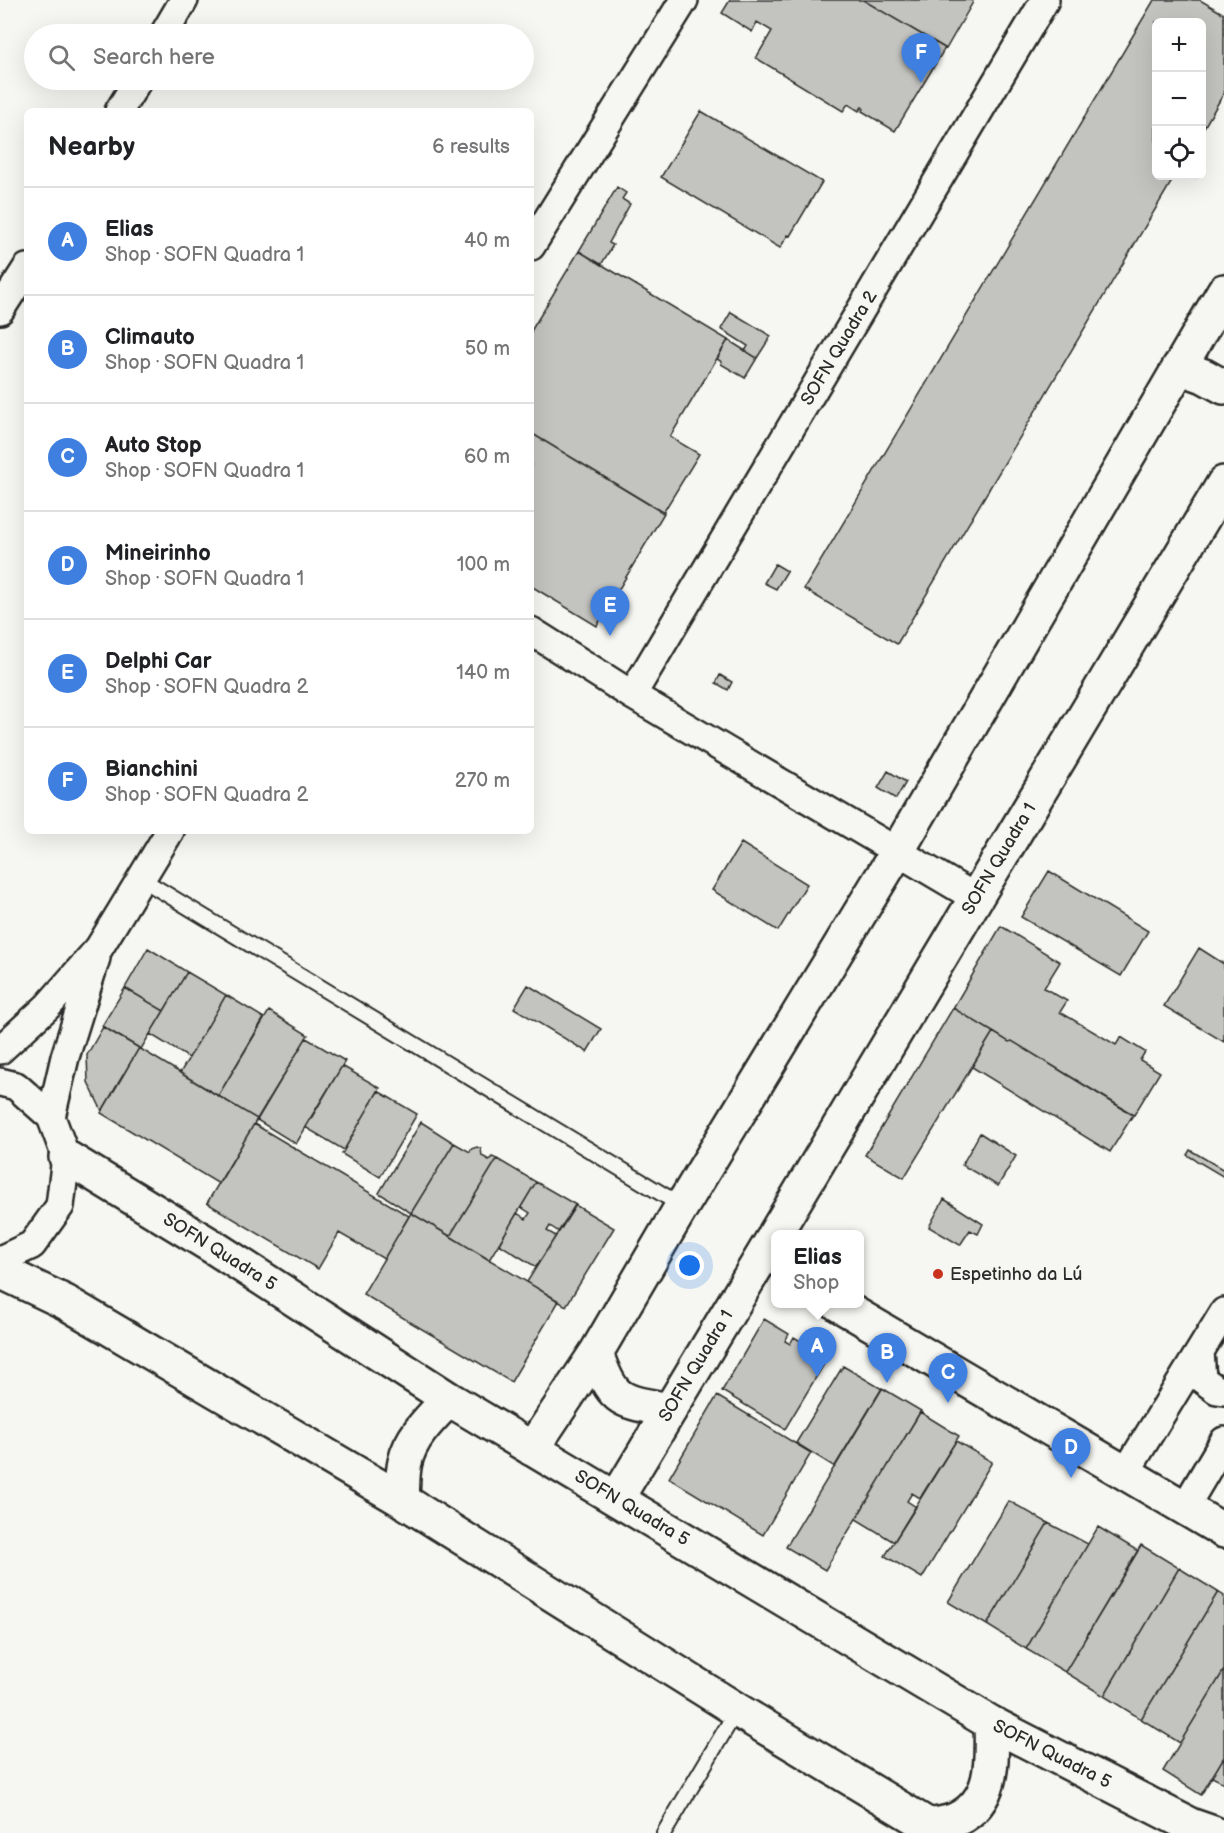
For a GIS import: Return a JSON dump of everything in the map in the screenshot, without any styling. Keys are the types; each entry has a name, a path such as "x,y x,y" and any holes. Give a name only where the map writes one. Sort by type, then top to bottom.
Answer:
{"street":[{"path":"170,24 184,0"},
{"path":"534,241 684,0"},
{"name":"SOFN Quadra 2","path":"632,695 1045,0"},
{"path":"121,108 132,90"},
{"path":"0,310 24,273"},
{"path":"532,1449 596,1353 682,1206 897,852 1223,294"},
{"path":"1179,367 1204,376 1224,387"},
{"name":"SOFN Quadra 1","path":"783,1230 976,898 1224,483"},
{"path":"534,633 632,695 976,898"},
{"path":"0,1050 48,1006 99,948 168,834"},
{"path":"51,1118 65,1057 99,948"},
{"path":"0,1082 16,1086 51,1118 66,1157 60,1206 32,1245 0,1260"},
{"name":"SOFN Quadra 5","path":"66,1157 214,1248 449,1399 991,1723 1190,1825 1213,1833"},
{"name":"SOFN Quadra 1","path":"617,1498 771,1251"},
{"path":"0,1272 65,1302 402,1500 737,1710 935,1829 956,1820 974,1807 986,1791 991,1772 991,1723"},
{"path":"845,1308 1224,1531"},
{"path":"1126,1472 1224,1312"},
{"path":"1200,1352 1202,1379 1217,1390 1224,1391"},
{"path":"596,1353 606,1381 619,1398 640,1405 670,1410"},
{"path":"402,1500 404,1463 410,1446 420,1430 449,1399"},
{"path":"1185,1507 1224,1442"}],"lane":[{"path":"140,878 682,1206"},
{"path":"664,1833 737,1710"}],"building":[{"path":"730,0 863,0 945,48 895,131 862,111 864,109 862,107 859,111 848,104 843,111 756,58 772,31 757,22 752,32 722,13"},
{"path":"863,0 970,0 973,2 946,49"},
{"path":"1154,0 1200,0 1224,14 1224,93 1206,124 1206,18 1152,18 1152,180 1173,180 897,644 804,589"},
{"path":"701,111 822,182 790,236 788,235 780,248 661,177"},
{"path":"617,187 626,193 622,199 630,204 609,243 613,245 601,265 579,251"},
{"path":"579,251 728,340 670,437 699,454 663,513 534,435 534,326"},
{"path":"731,312 771,336 757,358 745,351 748,346 721,329"},
{"path":"728,340 757,358 745,378 721,364 722,362 717,359"},
{"path":"534,435 664,513 597,626 534,588"},
{"path":"775,564 787,571 776,589 764,583"},
{"path":"720,675 732,682 728,690 716,683"},
{"path":"888,771 906,782 896,799 878,788"},
{"path":"741,843 807,884 778,931 712,890"},
{"path":"1049,871 1148,931 1121,976 1021,917"},
{"path":"1001,926 1060,962 1044,988 1067,1001 1060,1012 1116,1045 1121,1037 1145,1052 1140,1060 1160,1072 1134,1115 953,1008"},
{"path":"148,948 187,972 164,1011 125,988"},
{"path":"1199,948 1224,964 1224,1042 1164,1006"},
{"path":"187,972 226,995 189,1058 150,1034"},
{"path":"528,985 601,1029 587,1052 514,1008"},
{"path":"125,988 164,1011 141,1049 102,1026"},
{"path":"226,995 264,1018 218,1096 180,1073"},
{"path":"953,1008 993,1032 904,1178 865,1155"},
{"path":"269,1011 308,1035 257,1119 218,1096"},
{"path":"103,1027 139,1048 102,1111 88,1082 87,1055"},
{"path":"993,1032 1009,1042 1012,1041 1133,1115 1110,1152 972,1067"},
{"path":"306,1038 345,1061 296,1144 257,1120"},
{"path":"139,1048 257,1119 219,1184 101,1113"},
{"path":"342,1066 380,1088 344,1150 305,1127"},
{"path":"378,1091 417,1114 380,1177 342,1154"},
{"path":"421,1122 454,1143 411,1213 379,1193"},
{"path":"254,1124 409,1216 384,1259 339,1233 318,1269 207,1203"},
{"path":"980,1133 1016,1156 998,1186 962,1165"},
{"path":"454,1143 470,1152 471,1149 477,1147 481,1149 482,1156 489,1160 492,1157 497,1159 450,1236 411,1213"},
{"path":"1190,1150 1224,1170 1224,1177 1187,1155"},
{"path":"497,1159 536,1182 489,1260 450,1236"},
{"path":"536,1182 576,1205 559,1232 550,1226 547,1231 556,1236 536,1267 499,1244 517,1213 526,1219 530,1213 521,1207"},
{"path":"944,1199 983,1224 978,1234 970,1230 960,1245 929,1227"},
{"path":"575,1205 614,1228 566,1306 527,1282"},
{"path":"411,1213 559,1301 511,1382 363,1294"},
{"path":"764,1319 789,1334 785,1341 790,1344 794,1337 811,1347 807,1354 824,1364 785,1429 722,1391"},
{"path":"843,1366 882,1389 835,1467 796,1443"},
{"path":"882,1388 921,1411 825,1570 786,1547"},
{"path":"717,1396 811,1453 763,1535 669,1478"},
{"path":"920,1412 959,1436 920,1498 912,1493 907,1501 916,1507 894,1542 856,1519"},
{"path":"956,1441 992,1462 922,1578 885,1556"},
{"path":"1009,1501 1048,1523 987,1625 948,1602"},
{"path":"1048,1523 1088,1544 1026,1649 987,1625"},
{"path":"1098,1527 1138,1551 1065,1672 1026,1649"},
{"path":"1141,1545 1179,1568 1104,1696 1065,1672"},
{"path":"1179,1568 1218,1592 1141,1719 1104,1696"},
{"path":"1218,1592 1224,1596 1224,1670 1180,1743 1141,1719"},
{"path":"1224,1670 1224,1757 1201,1795 1163,1771"},
{"path":"1224,1757 1224,1783 1212,1777"}],"place":[{"name":"Bianchini","path":"921,83"},
{"name":"Delphi Car","path":"610,636"},
{"name":"Espetinho da Lú","path":"938,1274"},
{"name":"Elias","path":"817,1377"},
{"name":"Climauto","path":"887,1383"},
{"name":"Auto Stop","path":"948,1403"},
{"name":"Mineirinho","path":"1071,1478"}]}
